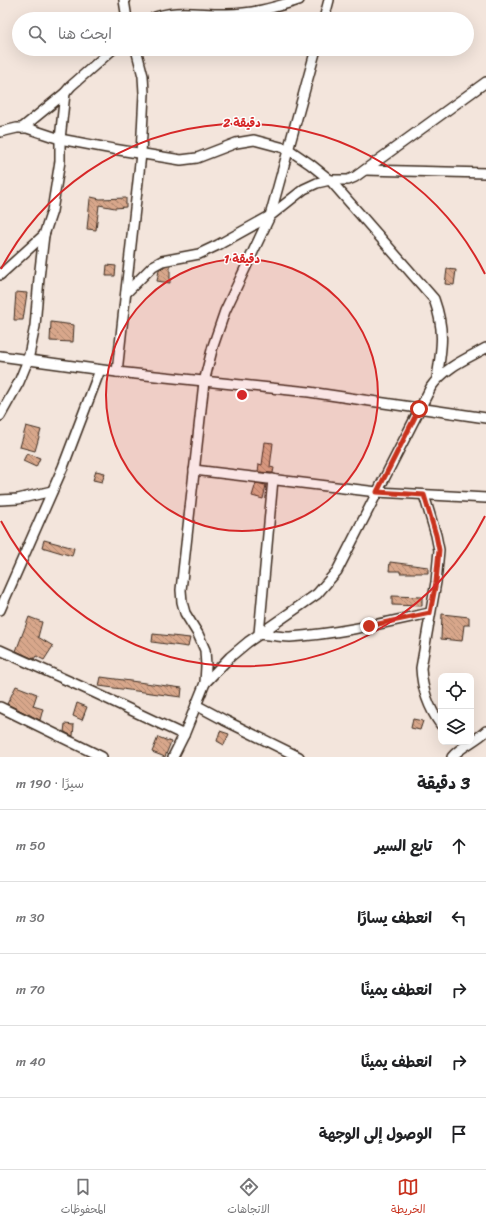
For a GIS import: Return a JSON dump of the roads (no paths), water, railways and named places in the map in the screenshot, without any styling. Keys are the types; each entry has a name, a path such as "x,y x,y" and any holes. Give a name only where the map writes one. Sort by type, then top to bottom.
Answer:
{"street":[{"path":"124,0 126,12"},
{"path":"255,12 300,0"},
{"path":"326,12 329,0"},
{"path":"22,128 65,93 105,56"},
{"path":"117,372 142,154 144,87 138,56"},
{"path":"173,757 184,735 204,684 206,666 205,650 198,634 185,613 181,590 204,382 213,346 225,311 270,216 314,56"},
{"path":"126,293 153,266 162,261 199,254 218,245 270,216 304,188 316,183 330,180 352,179 486,82"},
{"path":"0,416 19,382 28,360 35,326 44,235 52,211 60,162 60,139 65,93"},
{"path":"0,132 17,128 27,128 60,139 181,160 197,158 236,143 254,140 288,149 330,180 434,299 439,312 442,331 441,354 437,378"},
{"path":"365,170 486,173"},
{"path":"0,275 44,235"},
{"path":"204,684 230,657 248,642 317,594 337,571 430,387 445,371 462,360 486,348"},
{"path":"0,356 117,372 309,392 486,418"},
{"path":"0,610 52,491 100,370"},
{"path":"194,470 377,492 486,498"},
{"path":"259,634 273,479"},
{"path":"0,500 18,499 52,491"},
{"path":"424,495 439,550 436,582 421,668 421,683 426,701 438,721"},
{"path":"259,634 288,637 333,632 430,613"},
{"path":"0,650 184,735"},
{"path":"196,704 224,720 299,757"},
{"path":"0,707 102,757"},
{"path":"474,741 486,731"},
{"path":"452,757 460,745"}]}
